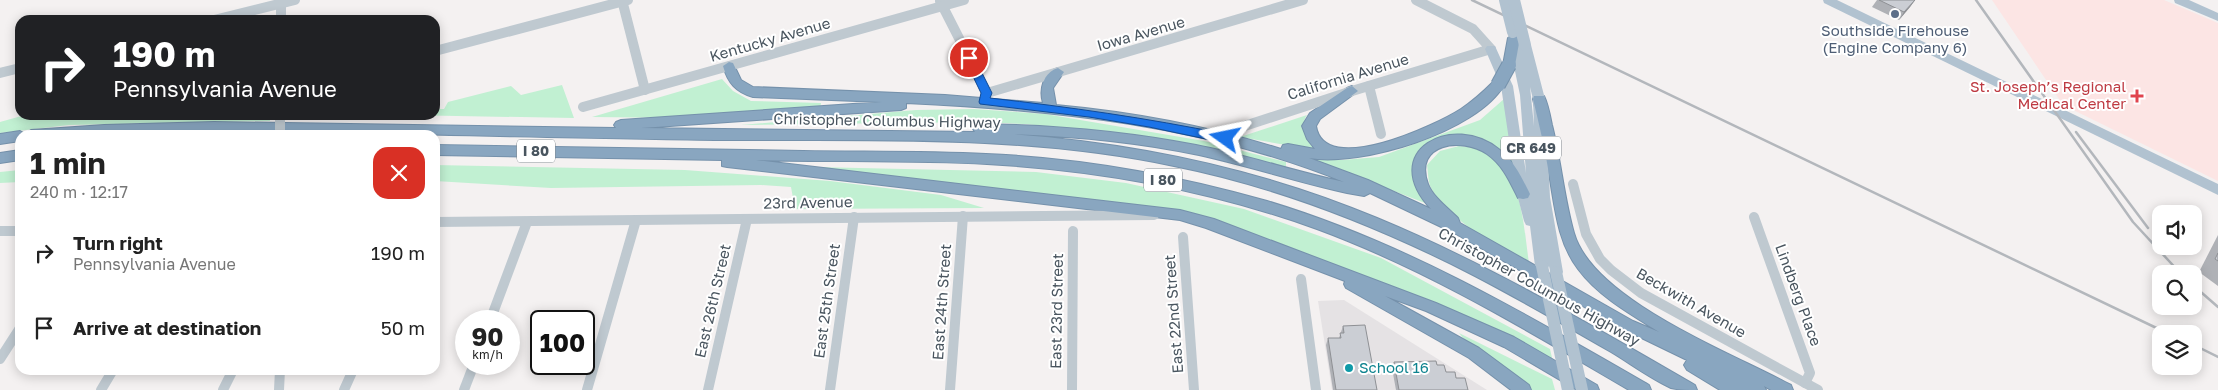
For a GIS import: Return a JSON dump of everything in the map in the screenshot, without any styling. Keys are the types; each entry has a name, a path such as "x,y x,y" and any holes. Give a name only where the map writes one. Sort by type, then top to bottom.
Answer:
{"highway":[{"path":"540,131 985,97 1149,123 1236,141 1320,154 1355,153 1391,145 1457,119 1482,102 1498,85 1509,65 1513,35"},
{"path":"728,66 734,81 741,88 752,92 964,100"},
{"path":"1051,108 1046,92 1048,82 1058,72"},
{"path":"1352,91 1314,116 1309,129 1314,140 1323,147 1355,153"},
{"path":"1539,99 1552,151 1567,234 1576,256 1583,265 1609,290 1657,324 1785,390"},
{"name":"Christopher Columbus Highway","path":"88,130 196,126 701,135 927,136 1038,141 1131,152 1225,172 1316,200 1412,237 1506,284 1689,390"},
{"path":"701,135 734,128 1030,129 1082,132 1172,145 1228,157 1339,187 1387,194"},
{"path":"0,139 15,137"},
{"path":"1460,230 1430,197 1420,178 1418,167 1422,156 1435,144 1461,139 1475,142 1488,149 1503,160 1515,176 1523,194"},
{"path":"1236,141 1313,165 1387,194 1460,230 1631,326 1663,340 1758,390"},
{"name":"I 80","path":"440,150 1018,160 1109,170 1205,189 1300,217 1411,262 1496,305 1643,390"},
{"path":"637,153 879,178 1180,215 1209,223 1431,307 1509,342 1591,390"},
{"path":"0,158 15,156"},
{"path":"1302,258 1449,338 1493,366 1523,390"},
{"path":"1631,326 1660,347 1734,390"}],"main road":[{"name":"CR 649","path":"1505,0 1526,95 1536,221 1542,266 1568,390"},
{"name":"CR 649","path":"1514,0 1539,99 1544,197 1556,272 1582,390"},
{"path":"1828,0 2218,190"},
{"path":"2179,0 2218,17"},
{"path":"1491,49 1507,86 1523,194 1542,266"}],"street":[{"path":"233,15 295,0"},
{"name":"Kentucky Avenue","path":"583,107 941,3 964,0"},
{"name":"Iowa Avenue","path":"985,97 1058,72 1303,0"},
{"path":"1416,0 1473,29 1491,49"},
{"path":"440,50 624,1 645,90"},
{"path":"281,2 281,15"},
{"path":"941,3 985,97"},
{"name":"California Avenue","path":"1214,136 1352,91 1491,49"},
{"path":"0,73 15,69"},
{"path":"1369,86 1382,134"},
{"name":"Beckwith Avenue","path":"1573,184 1584,232 1601,260 1621,280 1641,294 1818,390"},
{"name":"23rd Avenue","path":"440,222 1180,215"},
{"name":"East 24th Street","path":"950,390 963,216"},
{"name":"East 25th Street","path":"830,390 854,217"},
{"name":"Lindberg Place","path":"1754,217 1810,372 1805,383"},
{"name":"East 26th Street","path":"708,390 747,218"},
{"path":"587,390 636,220"},
{"path":"494,310 527,222"},
{"path":"0,231 15,230"},
{"name":"East 23rd Street","path":"1072,390 1073,232"},
{"name":"East 22nd Street","path":"1183,237 1194,390"},
{"path":"1300,279 1316,390"},
{"path":"0,359 15,336"},
{"path":"101,390 110,375"},
{"path":"222,390 230,375"},
{"path":"280,375 280,390"},
{"path":"344,390 351,375"},
{"path":"464,390 470,375"}],"shaded area":[{"name":"St. Joseph’s Regional Medical Center","path":"1992,0 2164,0 2218,23 2218,181 2063,105"},
{"path":"1344,300 1487,390 1332,390 1318,301"}],"green space":[{"path":"722,79 733,91 751,101 821,103 820,109 686,118 592,117"},
{"path":"562,85 574,118 440,116 440,109 444,109 448,102 511,86 521,95"},
{"path":"1504,99 1514,167 1480,141 1448,138 1423,147 1415,160 1414,180 1430,205 1306,157 1342,160 1379,157 1480,120"},
{"path":"974,109 1045,114 1204,141 1286,162 1286,168 1095,131 1024,124 981,122 741,125 916,110"},
{"path":"1307,115 1304,128 1314,150 1240,137"},
{"path":"15,118 15,120 270,121 69,125 0,133 0,122"},
{"path":"1459,146 1482,150 1496,159 1506,170 1519,199 1529,263 1474,231 1449,211 1431,188 1427,165 1440,151"},
{"path":"440,165 685,170 830,181 941,195 984,208 795,209 791,187 761,185 551,188 440,181"},
{"path":"814,167 1036,172 1126,183 1244,209 1381,258 1550,349 1553,362 1270,240 1220,221 1171,211 812,169"},
{"path":"15,170 15,182 0,183 0,172"},
{"path":"1459,333 1552,379 1555,390 1531,390"}],"building":[{"path":"1879,0 1915,0 1904,12"},
{"name":"School 16","path":"1365,325 1377,390 1336,390 1328,338 1341,338 1340,333 1344,333 1343,326"},
{"name":"School 16","path":"1436,361 1437,365 1444,365 1446,372 1455,372 1456,378 1465,378 1468,390 1399,390 1394,362"}],"railway":[{"path":"1472,0 2152,326"},
{"path":"1976,0 2133,222 2173,265"},
{"path":"2076,132 2148,228"},
{"path":"2202,293 2218,307"},
{"path":"2202,349 2218,357"}],"place":[{"name":"Southside Firehouse (Engine Company 6)","path":"1895,14"},
{"name":"St. Joseph’s Regional Medical Center","path":"2137,96"},
{"name":"School 16","path":"1349,368"}],"route":[{"path":"969,58 986,93 984,102 1089,113 1225,138"}]}
